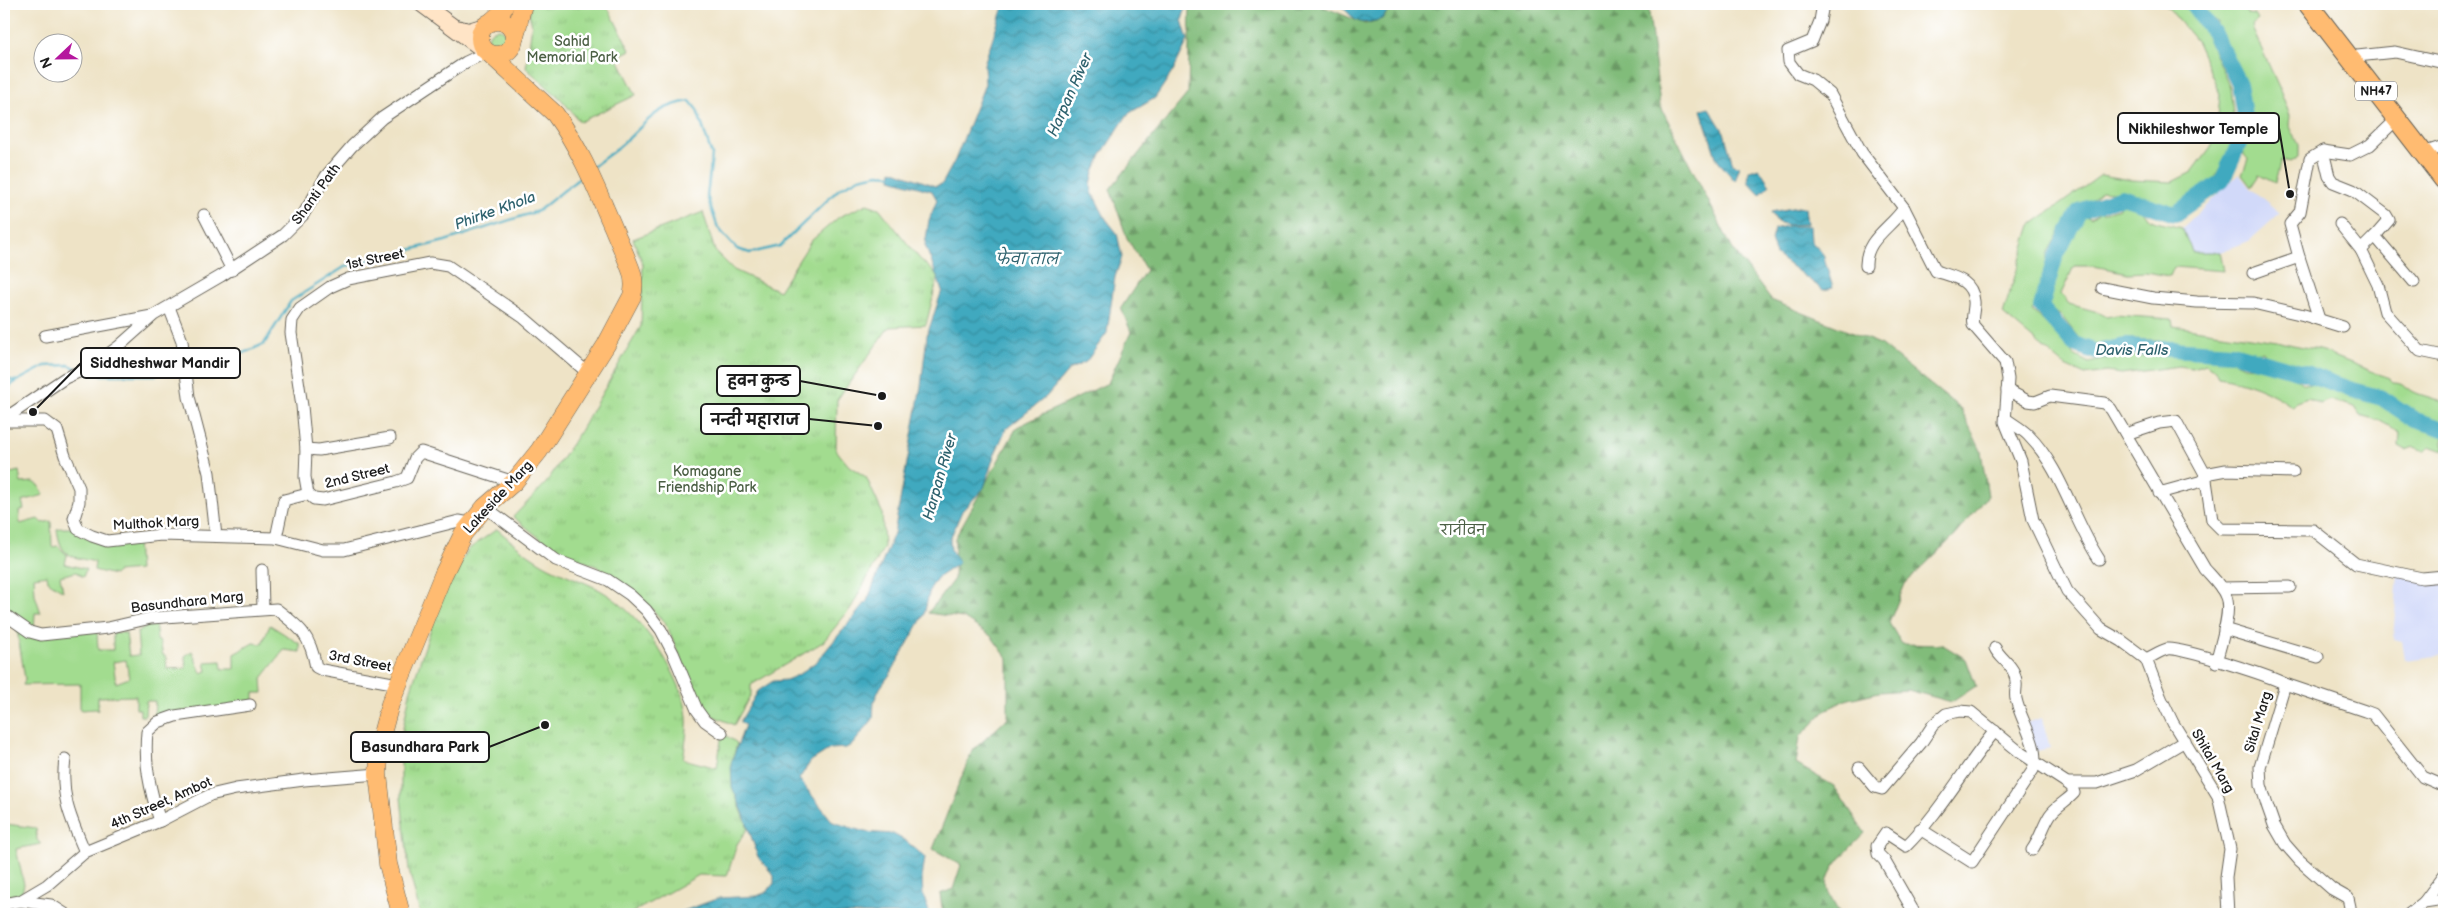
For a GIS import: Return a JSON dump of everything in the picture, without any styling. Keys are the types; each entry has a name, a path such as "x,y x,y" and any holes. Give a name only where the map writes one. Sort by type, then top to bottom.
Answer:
{"highway":[{"name":"NH47","path":"2308,4 2398,118 2444,180"}],"main road":[{"path":"422,4 487,52 497,56 511,50 523,4"},
{"path":"487,52 480,38 488,24 501,13 505,4"},
{"path":"451,27 469,31 488,24 504,22 512,28 515,40 516,63 522,81 529,91"},
{"name":"Lakeside Marg","path":"401,914 388,864 378,774 380,741 398,684 443,575 470,523 514,482 555,429 606,345 632,296 634,284 632,274 584,160 555,114 487,52"}],"street":[{"path":"1823,4 1820,20 1812,41 1788,51 1789,62 1798,74 1813,80 1830,94 1862,153 1904,208 1936,271 1959,277 1969,286 1974,301 1972,317 1974,324 2005,362 2008,371 2005,422 2021,462 2033,520 2068,591 2101,629 2122,641 2146,659 2168,649 2189,651 2216,662 2273,677 2285,684 2373,714 2422,777 2444,786"},
{"name":"Shanti Path","path":"4,420 65,378 92,366 118,347 154,315 232,270 283,235 297,222 326,176 352,146 382,118 474,57 487,52"},
{"path":"2348,56 2395,52 2444,64"},
{"path":"2319,320 2290,224 2300,212 2310,159 2323,151 2350,155 2370,145 2398,118"},
{"path":"2423,153 2444,146"},
{"path":"2323,151 2329,176 2333,182 2353,190 2386,215 2389,220 2361,250"},
{"path":"1866,266 1866,254 1873,241 1887,226 1896,220 1904,208"},
{"path":"204,215 232,270"},
{"path":"2340,224 2361,250 2378,285 2385,312 2420,351 2444,356"},
{"path":"2375,236 2414,282"},
{"path":"2253,273 2299,257"},
{"name":"1st Street","path":"308,494 305,477 306,449 291,333 292,320 300,308 348,278 430,263 448,266 524,318 588,373"},
{"path":"2102,288 2153,298 2197,302 2253,303 2343,327"},
{"path":"169,307 182,341 185,378 209,473 216,536"},
{"path":"45,336 154,315"},
{"path":"2007,390 2028,401 2035,402 2050,396 2104,403 2111,408 2205,569 2221,588 2227,599 2228,608 2216,662"},
{"path":"2006,419 2028,435 2051,466 2070,502 2084,537 2099,559"},
{"name":"Multhok Marg","path":"4,420 45,421 57,430 65,456 79,488 79,502 74,518 78,528 92,536 107,541 161,535 276,538 323,550 344,550 451,522 470,523"},
{"path":"2126,434 2158,423 2176,420 2205,477 2212,520 2221,529 2313,530 2356,564 2422,578 2444,576"},
{"path":"306,449 318,450 390,438"},
{"name":"2nd Street","path":"308,494 314,499 323,500 407,478 415,458 421,452 514,482"},
{"path":"2159,493 2226,470 2293,472"},
{"path":"276,538 284,500 308,494"},
{"path":"485,507 556,560 608,580 630,595 661,630 697,710 705,721 722,733"},
{"path":"262,570 263,609"},
{"path":"2221,588 2290,587"},
{"name":"Basundhara Marg","path":"4,614 30,632 41,635 108,628 151,618 276,609 304,631 308,638 316,667"},
{"path":"2224,629 2318,657"},
{"path":"1920,830 1972,862 2017,796 2036,762 2031,740 2015,697 2018,686 2013,672 1995,648"},
{"name":"Shital Marg","path":"2146,659 2160,698 2218,796 2230,848 2226,877 2228,914"},
{"name":"3rd Street","path":"316,667 322,670 398,684"},
{"name":"Sital Marg","path":"2285,684 2260,767 2261,785 2274,825 2285,844 2317,877 2348,898 2350,907 2348,914"},
{"path":"160,821 149,788 146,748 147,732 158,722 174,716 250,705"},
{"path":"1859,768 1875,787 1882,789 1933,725 1946,714 1960,711 1971,712 2072,787 2074,792 2069,799 2051,813 2042,837 2032,850"},
{"path":"1915,914 1884,860 1878,854 1877,846 1886,833 1906,846 1995,731"},
{"path":"2067,783 2098,783 2136,770 2185,741"},
{"path":"65,759 63,778 66,808 85,852"},
{"name":"4th Street, Ambot","path":"4,904 20,901 47,885 85,852 160,821 202,798 221,792 304,780 378,774"},
{"path":"2409,914 2424,902 2444,876"},
{"path":"47,885 51,904"},
{"path":"2424,902 2444,899"},
{"path":"20,901 51,904 65,914"}],"shaded area":[{"path":"2239,174 2250,188 2280,213 2249,241 2220,252 2192,252 2182,228"},
{"path":"2398,573 2444,577 2444,655 2405,660 2402,641 2393,639"},
{"path":"2042,718 2050,748 2036,751 2026,723"}],"green space":[{"name":"Sahid Memorial Park","path":"531,4 606,4 630,50 617,57 636,95 580,122 562,100 526,68 532,25 529,14"},
{"name":"रानीवन","path":"1190,4 1317,4 1365,24 1382,19 1394,4 1648,4 1660,105 1732,248 1771,300 1880,344 1961,409 1981,451 1988,496 1954,536 1905,584 1889,623 1902,644 1943,645 1966,659 1976,686 1952,702 1908,690 1879,692 1849,699 1827,709 1800,737 1796,764 1834,786 1865,833 1840,859 1827,883 1828,890 1840,914 943,914 940,894 953,889 961,865 933,849 972,751 1008,718 1008,659 991,636 963,618 928,613 954,579 955,538 1017,427 1108,383 1131,332 1121,308 1146,270 1127,238 1110,189 1188,93"},
{"path":"2165,4 2190,4 2197,13 2230,88 2236,138 2209,188 2177,209 2123,193 2101,191 2063,226 2048,252 2041,289 2032,311 2063,339 2074,355 2089,363 2126,354 2138,357 2164,353 2187,356 2219,354 2244,366 2284,369 2304,384 2327,382 2351,394 2382,399 2395,415 2411,424 2444,435 2444,451 2430,446 2425,451 2414,447 2406,450 2399,446 2400,432 2380,421 2360,415 2355,407 2330,400 2320,404 2308,398 2296,402 2293,407 2257,387 2218,377 2214,369 2206,364 2192,368 2179,366 2121,374 2106,372 2085,375 2065,366 2003,314 2031,225 2101,175 2131,180 2172,182 2192,172 2216,140 2220,94 2197,42"},
{"path":"2195,4 2237,4 2248,14 2255,15 2258,20 2252,25 2253,30 2279,87 2290,116 2289,125 2299,145 2299,157 2291,162 2281,160 2275,183 2259,175 2251,187 2242,175 2248,159 2244,155 2243,150 2246,121 2243,114 2247,97 2244,86 2216,37 2217,22 2203,15"},
{"path":"498,29 505,32 508,39 505,46 498,49 491,46 488,39 491,32"},
{"path":"2125,201 2127,205 2141,209 2147,218 2182,228 2192,252 2220,252 2224,271 2174,267 2170,276 2145,272 2128,273 2094,266 2074,266 2061,294 2069,304 2098,312 2107,317 2115,315 2172,319 2173,326 2277,341 2331,354 2389,378 2393,382 2402,384 2414,392 2444,404 2444,425 2419,419 2396,400 2393,404 2363,385 2337,380 2296,364 2267,359 2262,351 2249,356 2224,348 2177,347 2158,340 2130,339 2090,345 2081,341 2060,314 2049,310 2045,306 2047,293 2051,290 2056,263 2068,234 2078,222 2078,216 2083,214 2091,218 2101,211 2102,213 2119,208 2119,203"},
{"name":"Komagane Friendship Park","path":"867,204 879,208 919,258 938,276 926,325 889,327 837,400 836,450 849,466 866,477 882,512 884,547 851,608 823,642 751,685 751,694 734,725 709,714 702,705 665,623 653,610 626,585 596,566 555,550 513,517 546,483 579,433 641,326 643,264 633,239 703,212 715,251 734,270 779,291 811,241 839,217"},
{"path":"4,465 7,474 19,471 21,483 33,482 39,485 44,495 22,501 24,509 19,511 20,524 38,519 42,523 51,521 52,547 58,546 67,555 65,564 86,569 83,577 76,572 60,576 63,591 48,581 47,575 34,577 35,595 41,613 35,613 34,631 97,631 98,650 113,650 113,632 126,633 129,656 139,655 137,632 155,622 157,640 160,642 163,655 166,657 167,669 186,668 185,656 192,651 201,673 207,671 205,662 221,661 222,669 234,669 234,654 253,643 262,644 270,625 300,644 300,652 284,650 262,678 263,693 254,693 254,702 158,722 154,716 155,701 146,701 145,716 140,716 140,709 136,709 136,696 98,697 98,711 96,709 80,710 80,684 23,685 25,679 16,623 7,609 6,592 4,592 4,552 9,552 8,542 4,541","holes":["126,660 129,678 116,683 113,662"]},
{"path":"76,528 90,537 137,541 139,570 117,572 114,575 94,570 95,562 73,557 64,551 57,529"},
{"path":"497,529 522,550 542,563 608,595 621,605 647,633 670,667 684,701 687,722 683,759 717,768 722,733 737,743 733,757 733,787 748,828 737,844 727,876 699,875 630,914 420,914 409,870 401,798 401,739 410,692 444,589 469,549"},
{"path":"6,824 36,828 37,840 41,844 16,849 24,884 20,901 4,904 4,829"}],"water":[{"name":"फेवा ताल","path":"1004,4 1187,4 1182,20 1188,40 1173,71 1155,98 1128,114 1101,155 1094,172 1091,184 1092,192 1106,219 1117,233 1122,257 1115,277 1107,333 1086,362 1070,369 1046,397 1006,429 994,456 984,488 962,511 950,539 951,550 959,563 937,578 930,589 924,615 874,701 873,719 853,744 846,748 830,749 811,761 799,779 833,822 865,832 893,834 906,841 925,857 922,879 923,895 930,914 675,914 719,898 757,896 767,892 774,883 774,876 758,857 743,812 732,787 731,763 745,725 740,722 758,691 773,681 786,680 798,675 817,661 867,601 894,533 921,386 927,335 942,290 925,245 929,220 937,200 932,191 891,179 892,170 935,186 942,184 955,160 985,84 984,64"},
{"path":"1339,4 1393,4 1382,19 1361,22 1357,21"},
{"path":"1709,108 1724,132 1733,165 1740,166 1735,181 1717,160 1701,110"},
{"path":"1759,168 1770,185 1760,195 1748,182 1749,171"},
{"path":"1798,207 1805,208 1807,224 1788,225 1777,222 1771,212"},
{"path":"1786,226 1810,226 1811,241 1823,254 1833,288 1823,290 1776,255 1771,240 1774,229"}],"waterway":[{"name":"Davis Falls","path":"2192,4 2213,32 2239,84 2246,128 2222,181 2175,214 2122,197 2079,211 2055,258 2041,307 2074,344 2096,352 2125,346 2232,353 2308,374 2349,389 2382,398 2415,420 2444,429"},
{"name":"Phirke Khola","path":"594,166 620,146 655,114 670,106 690,101 697,110 712,155 707,196 718,228 737,249 750,253 780,246 839,189 859,178 878,174 891,175"},
{"name":"Phirke Khola","path":"188,365 232,358 264,344 291,301 346,266 445,241 538,211 582,176"},
{"name":"Phirke Khola","path":"4,379 17,381 45,366 69,365 78,369"},
{"name":"Phirke Khola","path":"87,373 92,375 156,375 183,367"},
{"path":"4,390 17,381"}],"ferry route":[{"path":"739,739 802,778"}],"place":[{"name":"Nikhileshwor Temple","path":"2290,194"},
{"name":"हवन कुन्ड","path":"882,396"},
{"name":"Siddheshwar Mandir","path":"33,412"},
{"name":"नन्दी महाराज","path":"878,426"},
{"name":"Basundhara Park","path":"545,725"}],"water label":[{"name":"Harpan River","path":"1070,95"},
{"name":"Harpan River","path":"940,477"}]}
